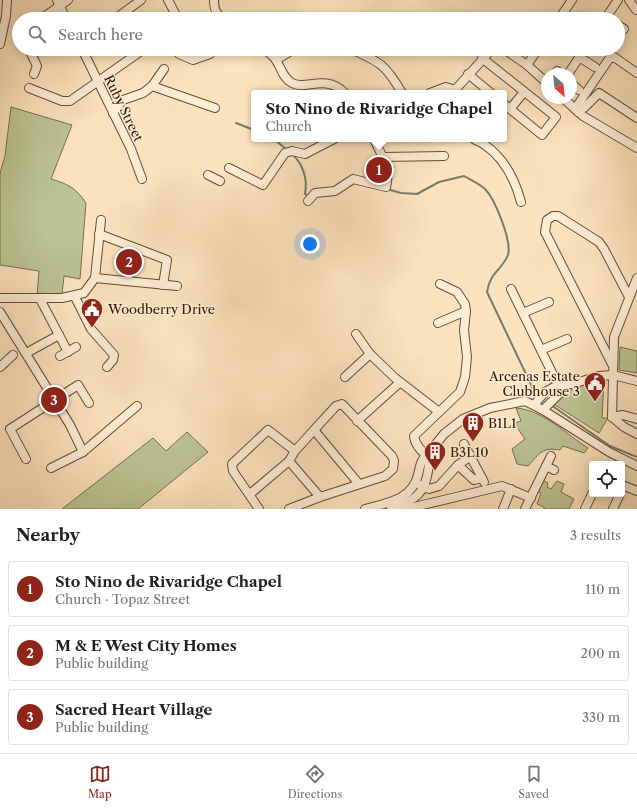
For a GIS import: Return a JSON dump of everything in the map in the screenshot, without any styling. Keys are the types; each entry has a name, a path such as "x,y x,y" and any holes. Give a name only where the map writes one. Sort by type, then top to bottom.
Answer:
{"street":[{"path":"0,44 6,16 7,0"},
{"path":"48,12 58,3 68,0"},
{"path":"125,12 142,0"},
{"path":"168,0 174,12"},
{"path":"214,0 216,12"},
{"path":"564,12 572,0"},
{"path":"611,12 618,0"},
{"path":"629,0 636,10"},
{"path":"58,3 62,12"},
{"path":"32,56 37,66 34,74"},
{"name":"Ruby Street","path":"85,56 131,148 142,179"},
{"path":"29,88 66,102 98,82 134,56"},
{"path":"184,56 193,60 204,56"},
{"path":"272,56 276,60 281,72 290,82 296,85 321,82 342,90"},
{"path":"276,60 283,56"},
{"path":"365,56 383,65 391,73 400,90"},
{"path":"514,56 541,78"},
{"path":"527,65 533,56"},
{"path":"572,68 579,57 595,68"},
{"path":"576,110 609,59 614,57 637,73"},
{"path":"457,90 482,58 556,117 542,135 507,106 524,92"},
{"path":"113,113 123,100 143,93 152,86 164,69"},
{"path":"468,74 487,90"},
{"path":"152,86 215,108"},
{"path":"438,90 446,87 454,90"},
{"path":"576,110 585,107 599,93 637,118"},
{"path":"570,104 576,110 637,148"},
{"path":"229,168 263,185 284,154 292,151 301,154 327,142"},
{"path":"311,197 335,191 353,179 386,187 388,178 382,157 375,142"},
{"path":"479,142 492,150 506,166 516,186 521,202"},
{"path":"382,157 444,156"},
{"path":"208,175 220,181"},
{"path":"612,364 545,232 547,220 553,216 558,216 599,242 629,297"},
{"path":"0,298 40,299 75,297 84,294 95,278 101,220"},
{"path":"99,234 131,248 167,260 163,285"},
{"path":"128,281 131,248"},
{"path":"95,278 177,286"},
{"path":"612,417 612,364 616,332 637,278"},
{"path":"430,454 415,441 414,436 460,392 463,385 467,358 464,330 466,311 465,304 457,292 440,284"},
{"path":"512,289 559,388"},
{"path":"75,297 91,330 114,355 113,360 106,367"},
{"path":"40,299 59,335 64,354 76,347"},
{"path":"523,313 549,302"},
{"path":"438,323 466,311"},
{"path":"0,312 53,401 70,424 83,452"},
{"path":"356,334 370,354 439,412"},
{"path":"30,351 59,335"},
{"path":"541,350 567,339"},
{"path":"344,377 370,354"},
{"path":"0,365 13,355"},
{"path":"535,403 544,393 599,376 613,375 637,381"},
{"path":"26,459 10,429 78,385 89,403"},
{"path":"357,421 397,385"},
{"path":"544,409 559,388"},
{"path":"365,509 391,507 411,501 418,496 421,460 430,454 452,427 478,412 518,401 535,403 609,452 637,466"},
{"path":"250,494 290,461 295,451 314,430 336,406 342,404 389,452 394,461 394,469 385,476 320,497 289,509"},
{"path":"51,468 83,452 137,406"},
{"path":"612,417 623,415 637,418"},
{"path":"612,417 624,427 637,434"},
{"path":"259,509 234,471 232,464 268,430 295,451"},
{"path":"314,430 359,484"},
{"path":"458,465 474,480 483,480 464,444"},
{"path":"420,485 428,489 439,486 458,465 471,456"},
{"path":"525,509 550,468 551,456"},
{"path":"290,461 320,497"},
{"path":"406,509 500,486 531,498"},
{"path":"625,488 637,491"},
{"path":"503,509 511,489"},
{"path":"585,509 591,497"},
{"path":"613,509 619,497"}],"green space":[{"path":"11,107 72,125 51,179 71,187 86,203 80,279 64,276 62,294 37,295 39,271 0,265 0,173 5,156"},
{"path":"620,347 637,351 637,373 619,370"},
{"path":"604,381 602,418 608,418 599,433 555,405 554,402 559,397 571,390 583,385"},
{"path":"516,408 536,413 545,418 588,448 584,453 563,446 560,450 549,449 542,452 528,466 517,464 512,449 525,439 514,423 521,421"},
{"path":"187,432 208,452 138,509 62,509 153,438 166,451"},
{"path":"542,480 548,483 547,487 551,489 557,481 564,484 561,492 574,499 569,509 544,509 544,507 537,504 541,493 536,491"}],"waterway":[{"path":"236,123 251,129"},
{"path":"278,142 287,150"},
{"path":"292,154 302,167 306,183 305,194 310,197"},
{"path":"387,189 401,193 417,194 439,182 464,176 481,185 489,194 502,220 509,249 508,255 503,264 493,275 487,292 534,391 540,396"},
{"path":"551,405 610,446 637,457"}],"place":[{"name":"Sto Nino de Rivaridge Chapel","path":"379,170"},
{"name":"M & E West City Homes","path":"129,262"},
{"name":"Woodberry Drive","path":"92,328"},
{"name":"Sacred Heart Village","path":"54,400"},
{"name":"Arcenas Estate Clubhouse 3","path":"595,402"},
{"name":"B1L1","path":"473,442"},
{"name":"B3L10","path":"435,472"}]}
